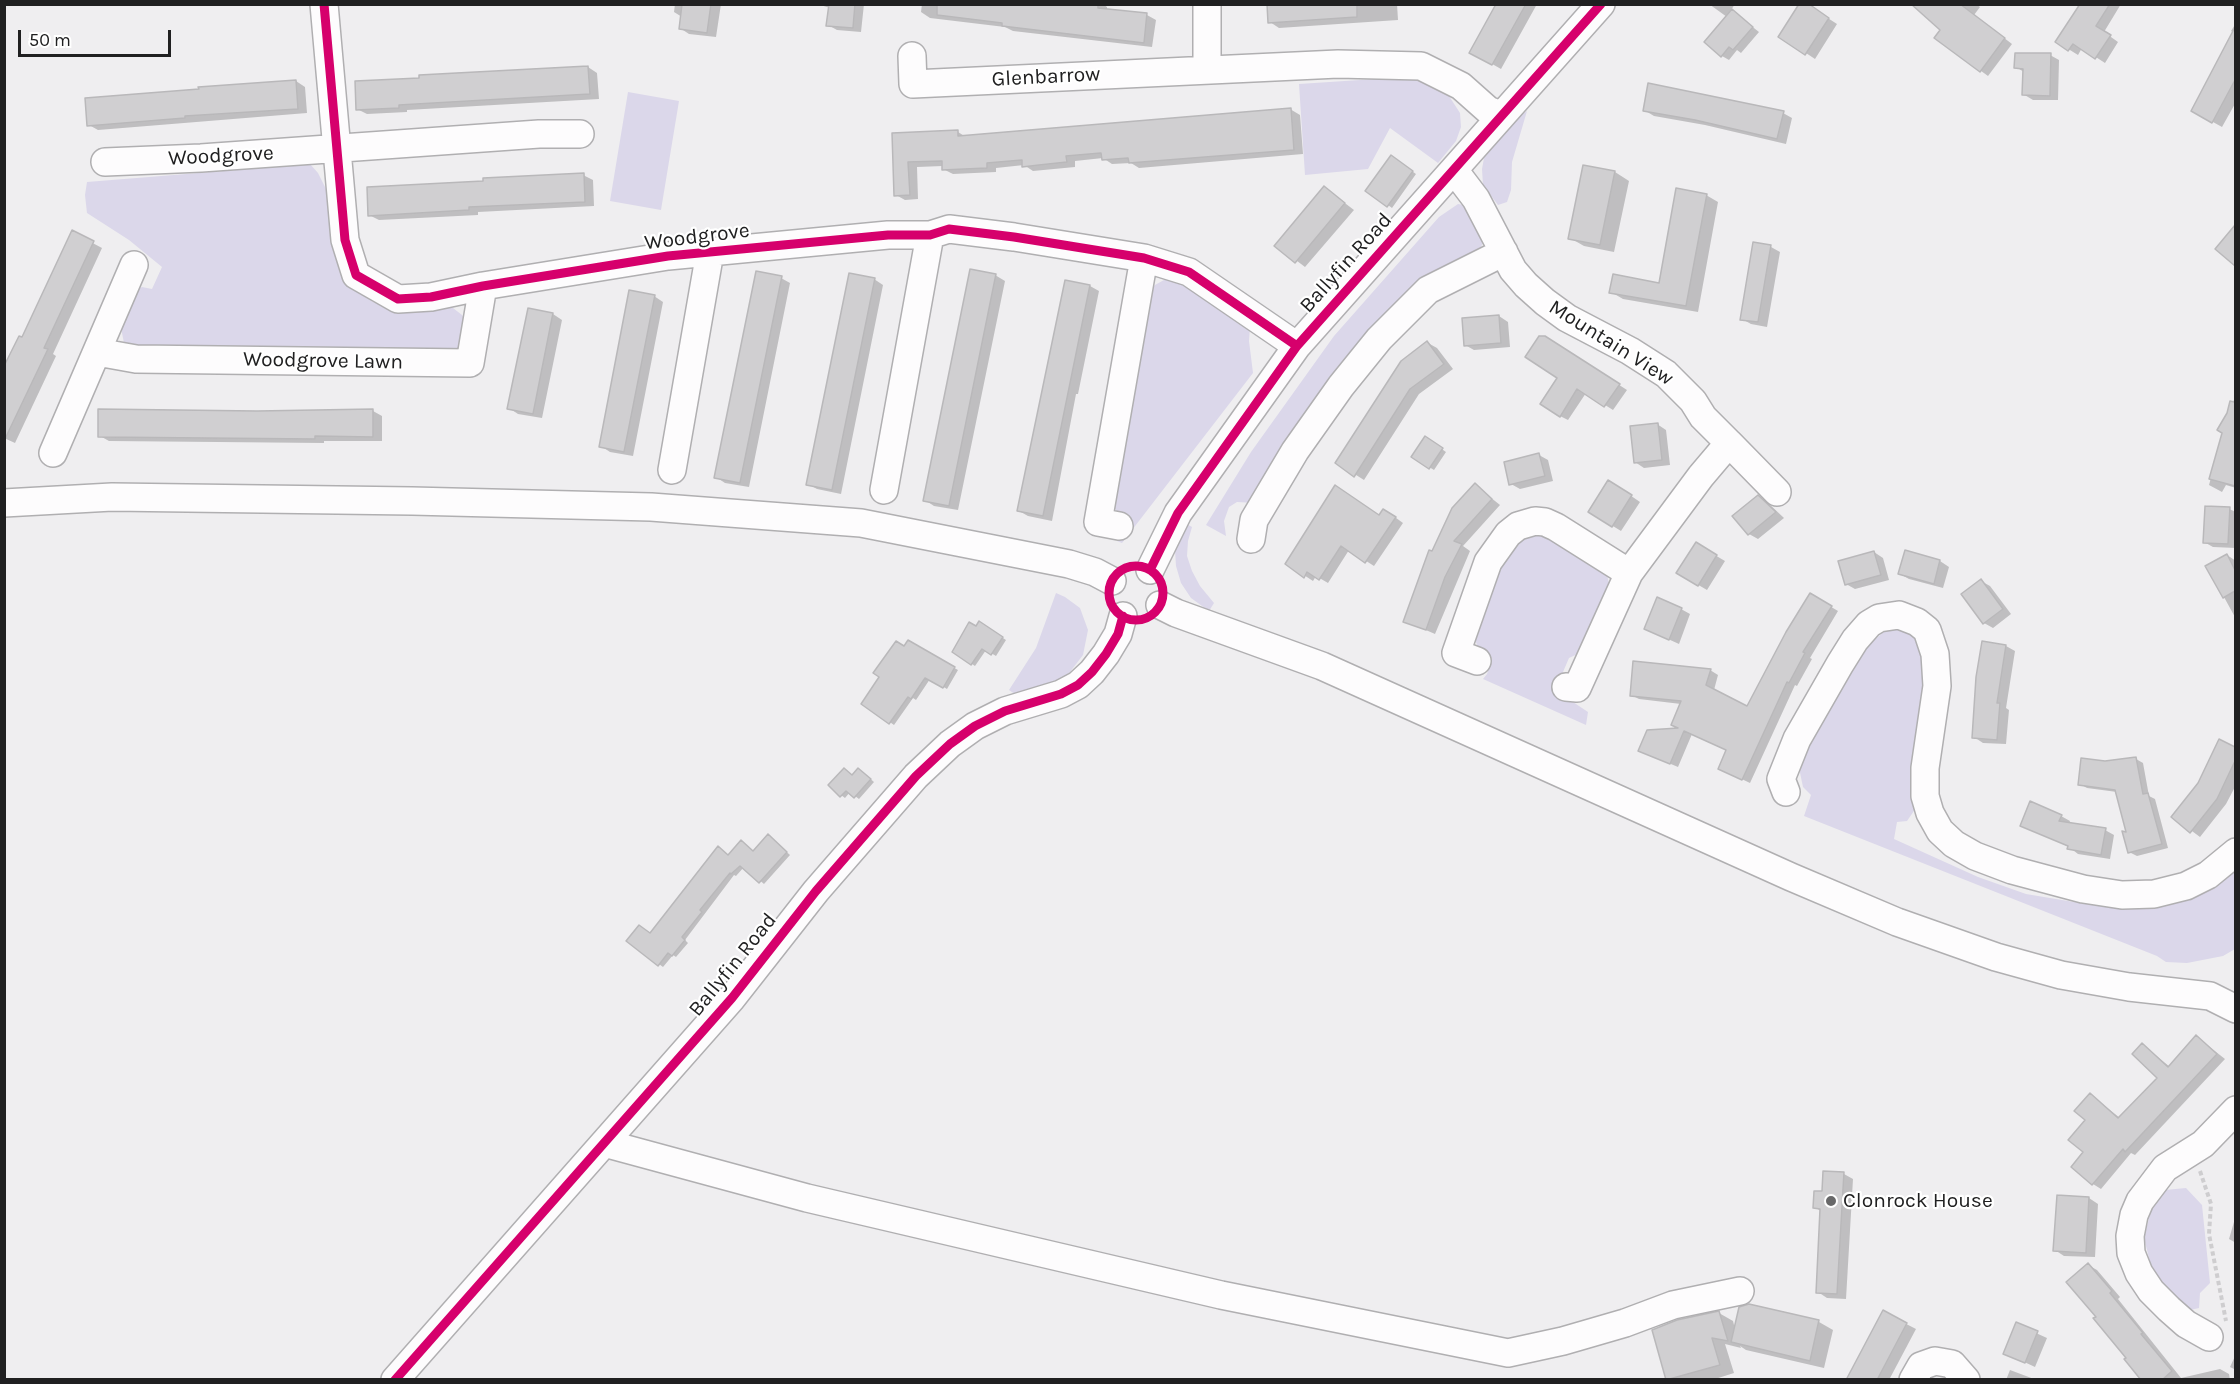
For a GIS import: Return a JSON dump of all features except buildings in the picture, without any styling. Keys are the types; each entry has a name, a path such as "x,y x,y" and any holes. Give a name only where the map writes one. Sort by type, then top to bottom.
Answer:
{"street":[{"name":"Woodgrove","path":"324,4 345,240 356,275 398,299 431,297 483,286 668,256 888,235 930,235 949,229 1144,258 1189,272 1297,346"},
{"path":"1207,4 1207,69"},
{"name":"Ballyfin Road","path":"1150,570 1178,513 1297,346 1601,4"},
{"name":"Glenbarrow","path":"912,56 913,84 1338,64 1421,66 1461,86 1488,110 1500,116"},
{"name":"Woodgrove","path":"105,162 201,158 539,134 580,134"},
{"name":"Mountain View","path":"1454,170 1476,199 1513,270 1545,302 1567,318 1630,351 1666,374 1693,401 1703,417 1777,492"},
{"path":"884,490 930,235"},
{"name":"Woodgrove","path":"672,470 710,252"},
{"path":"1247,525 1318,418 1392,324 1428,290 1504,252"},
{"path":"1119,526 1098,522 1144,258"},
{"path":"53,453 134,265"},
{"name":"Woodgrove Lawn","path":"97,352 136,359 470,363 483,286"},
{"path":"1566,687 1577,688 1629,573 1701,476 1729,443"},
{"path":"4,503 124,498 412,501 651,507 861,523 1069,564 1095,572 1112,581"},
{"path":"1477,661 1456,653 1488,562 1508,534 1518,526 1535,521 1545,522 1629,573"},
{"path":"1142,567 1150,570 1161,582 1163,590 1160,605 1151,616 1144,619 1129,619 1112,605 1110,589 1112,581 1125,569 1142,567"},
{"path":"1160,605 1176,613 1322,666 1896,922 1996,957 2061,975 2129,987 2210,996 2235,1009"},
{"path":"1786,792 1781,779 1797,739 1855,640 1869,624 1879,618 1899,615 1917,622 1927,630 1935,654 1936,686 1925,768 1925,796 1930,813 1940,831 1954,844 1975,856 2012,870 2083,889 2122,895 2154,894 2186,886 2208,875 2235,852"},
{"name":"Ballyfin Road","path":"395,1380 732,998 816,891 916,776 950,744 975,726 1005,711 1062,694 1078,686 1106,654 1118,634 1123,616"},
{"path":"2210,996 2235,987"},
{"path":"2209,1336 2186,1324 2151,1291 2139,1273 2131,1253 2130,1236 2134,1215 2140,1201 2165,1168 2216,1132 2235,1110"},
{"path":"604,1143 807,1198 1221,1295 1508,1353 1563,1341 1625,1323 1673,1305 1740,1291"},
{"path":"1913,1380 1921,1366 1935,1361 1952,1364 1966,1380"}],"path":[{"path":"2193,1150 2211,1204 2209,1234 2227,1320 2209,1336"}],"shaded area":[{"path":"1421,76 1449,96 1460,113 1461,127 1456,141 1438,163 1390,128 1368,169 1305,175 1299,84"},
{"path":"628,92 679,101 661,210 610,201"},
{"path":"1527,111 1512,162 1511,190 1507,202 1498,205 1483,185 1484,158 1515,120"},
{"path":"310,164 318,173 326,189 337,262 352,287 373,302 403,307 444,303 453,308 469,324 460,348 452,354 136,353 124,343 121,328 131,293 142,287 152,289 162,267 129,240 87,213 85,195 87,182"},
{"path":"1458,204 1464,205 1484,240 1481,247 1434,278 1255,503 1237,502 1229,507 1224,521 1226,536 1206,525 1251,452 1334,336 1439,217"},
{"path":"1178,277 1250,327 1249,341 1253,373 1122,543 1117,541 1121,532 1122,514 1110,503 1149,292 1164,280"},
{"path":"1185,523 1192,527 1187,556 1192,571 1200,586 1214,603 1209,611 1191,598 1181,583 1176,566 1175,550 1178,536"},
{"path":"1540,531 1607,574 1609,584 1584,651 1569,658 1560,679 1561,691 1588,712 1586,725 1483,679 1492,658 1479,649 1475,640 1494,578 1508,556 1525,538"},
{"path":"1056,593 1080,608 1088,630 1083,655 1063,681 1019,697 1009,690 1036,648"},
{"path":"1899,627 1909,628 1930,656 1918,805 1907,821 1897,822 1894,839 1978,877 2026,894 2086,904 2146,906 2235,861 2235,949 2223,956 2187,963 2166,962 2157,956 1804,816 1811,795 1803,787 1799,768 1817,728 1865,648 1886,630"},
{"path":"2186,1188 2202,1205 2210,1283 2200,1293 2199,1308 2190,1310 2153,1274 2144,1238 2152,1206 2165,1190"}],"cycle path":[{"path":"324,4 345,240 356,275 398,299 431,297 483,286 668,256 888,235 930,235 949,229 1144,258 1189,272 1297,346"},
{"path":"1150,570 1178,513 1297,346 1601,4"},
{"path":"1136,566 1146,568 1155,574 1161,583 1163,593 1161,603 1155,612 1146,618 1136,620 1126,618 1117,612 1111,603 1109,593 1111,583 1117,574 1126,568 1136,566"},
{"path":"395,1380 732,998 816,891 916,776 950,744 975,726 1005,711 1061,694 1078,685 1106,654 1118,634 1123,616"}],"place":[{"name":"Clonrock House","path":"1831,1201"}]}
